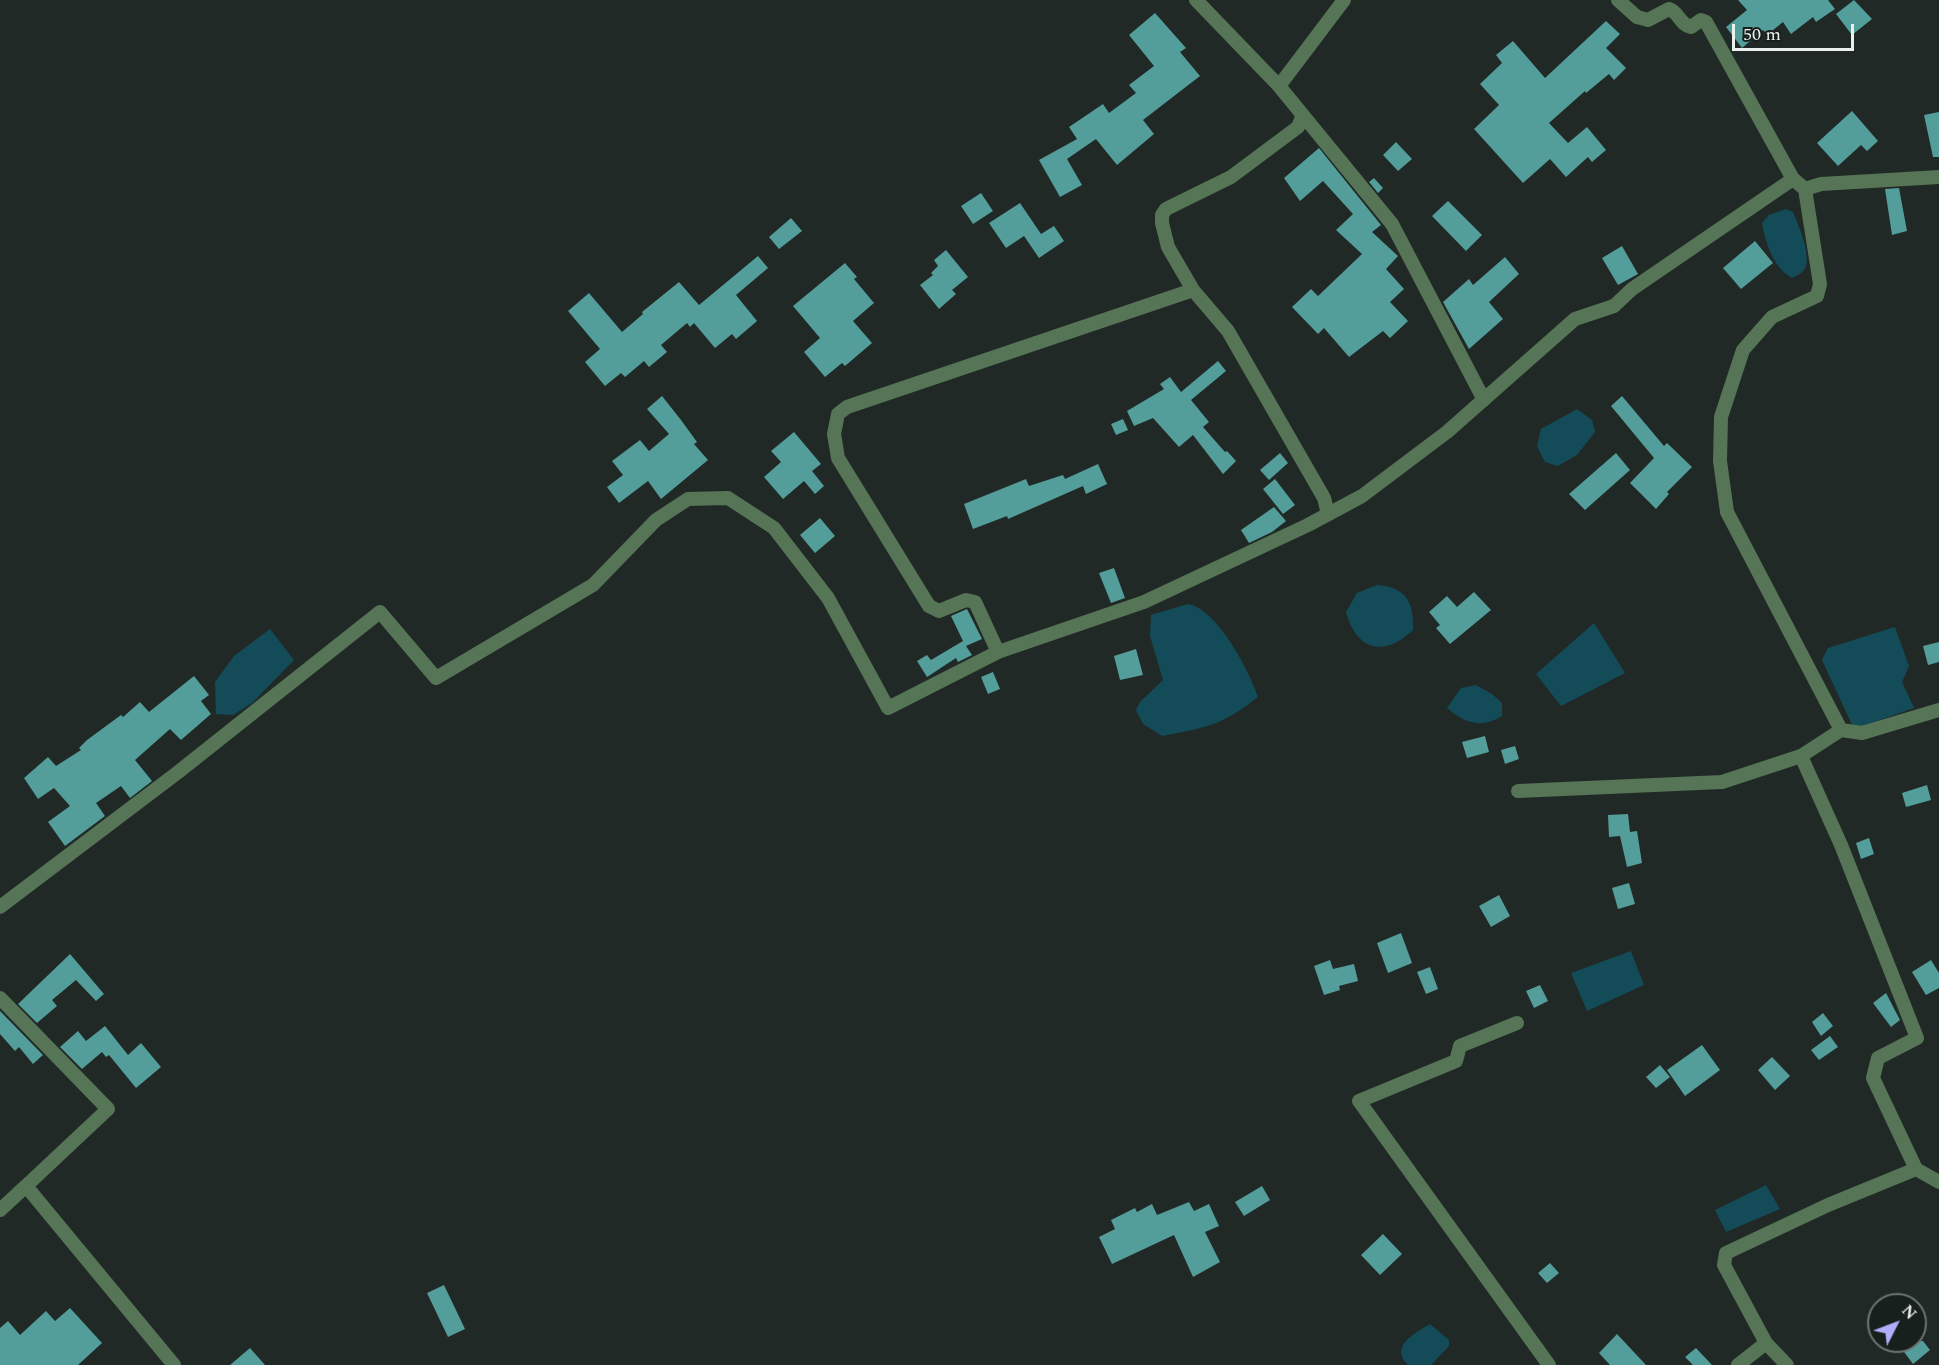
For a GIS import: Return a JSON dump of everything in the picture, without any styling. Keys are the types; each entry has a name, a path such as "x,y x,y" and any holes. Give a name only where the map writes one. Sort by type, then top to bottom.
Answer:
{"street":[{"path":"1197,0 1279,86 1392,224 1484,400"},
{"path":"1279,86 1344,0"},
{"path":"1618,0 1637,17 1648,20 1669,9 1674,10 1686,26 1690,27 1697,21 1706,22 1792,179 1805,189 1820,284 1817,296 1772,317 1743,350 1721,417 1720,461 1727,512 1841,730"},
{"path":"1303,115 1298,127 1231,177 1166,209 1162,215 1168,247 1193,290 1228,331 1324,498 1328,514"},
{"path":"1805,189 1821,184 1939,177"},
{"path":"0,907 177,773 380,612 436,678 593,585 656,520 688,499 728,498 774,528 828,598 888,708 998,652 1144,602 1362,496 1394,474 1484,400 1575,319 1614,306 1632,289 1792,179"},
{"path":"998,652 975,602 966,600 939,611 929,606 838,458 834,434 838,414 847,407 1193,290"},
{"path":"1518,791 1722,782 1801,756 1841,730 1862,733 1939,710"},
{"path":"1801,756 1841,845 1917,1038 1878,1058 1873,1078 1916,1169 1939,1182"},
{"path":"0,998 108,1109 0,1210"},
{"path":"1517,1023 1460,1046 1456,1060 1359,1101 1549,1365"},
{"path":"1787,1365 1766,1343 1724,1265 1726,1253 1828,1205 1916,1169"},
{"path":"26,1186 174,1365"},
{"path":"1738,1365 1766,1343"}],"water":[{"path":"1786,209 1793,212 1804,241 1807,258 1804,270 1792,278 1775,261 1768,247 1762,223 1769,215"},
{"path":"1577,409 1592,420 1595,432 1577,455 1558,466 1545,462 1537,446 1541,429"},
{"path":"1377,585 1387,586 1401,593 1410,604 1413,620 1413,630 1402,639 1382,647 1364,642 1351,625 1346,612 1357,593"},
{"path":"1188,604 1199,608 1221,629 1240,657 1258,697 1223,720 1162,736 1143,724 1136,710 1140,702 1163,680 1150,636 1151,615"},
{"path":"1594,623 1625,673 1561,706 1536,674"},
{"path":"1895,627 1909,666 1902,682 1914,708 1854,729 1822,660 1828,648"},
{"path":"270,629 294,660 252,703 233,715 216,714 215,682 234,656"},
{"path":"1476,685 1502,703 1502,716 1480,723 1466,721 1447,708 1461,688"},
{"path":"1631,951 1644,985 1587,1011 1571,973"},
{"path":"1766,1185 1780,1209 1726,1232 1715,1210"},
{"path":"1430,1324 1449,1340 1449,1346 1431,1365 1408,1365 1401,1352 1403,1346 1411,1336"}],"building":[{"path":"1738,0 1828,0 1835,9 1816,22 1813,17 1791,34 1783,22 1767,35 1763,30 1742,48 1726,27 1747,10"},
{"path":"1854,0 1872,19 1852,35 1836,14"},
{"path":"1155,13 1186,48 1180,52 1200,76 1143,120 1154,134 1117,165 1096,139 1067,159 1082,185 1060,197 1039,160 1077,139 1069,127 1103,104 1109,113 1136,93 1129,85 1154,66 1129,35"},
{"path":"1606,21 1620,34 1606,48 1626,68 1614,80 1609,74 1586,93 1585,91 1549,123 1568,143 1587,127 1606,150 1592,162 1588,157 1566,177 1550,159 1523,183 1474,129 1499,105 1480,84 1502,63 1496,55 1513,41 1545,78"},
{"path":"1852,111 1878,141 1867,151 1861,145 1838,166 1817,143"},
{"path":"1939,112 1939,157 1933,157 1924,115"},
{"path":"1396,142 1412,159 1398,171 1383,155"},
{"path":"1319,148 1381,225 1372,232 1398,256 1386,269 1404,289 1390,302 1408,321 1390,338 1383,331 1349,357 1324,328 1318,334 1292,307 1311,289 1318,296 1362,254 1336,230 1353,214 1323,181 1300,201 1284,178"},
{"path":"1374,178 1383,188 1378,193 1369,182"},
{"path":"1899,188 1907,231 1892,235 1885,189"},
{"path":"981,193 993,211 973,224 961,206"},
{"path":"1448,201 1482,235 1466,251 1432,216"},
{"path":"1020,203 1041,234 1054,226 1064,241 1039,258 1024,236 1006,248 989,223"},
{"path":"791,218 802,231 779,249 769,237"},
{"path":"1755,241 1773,263 1741,289 1723,268"},
{"path":"1622,246 1638,274 1618,285 1602,258"},
{"path":"946,250 968,277 952,290 956,294 939,309 920,285 933,275 931,273 938,266 934,260"},
{"path":"758,256 768,268 736,295 757,321 736,339 732,334 715,348 694,323 690,327 687,323 661,345 667,352 649,367 644,361 625,377 621,373 605,386 585,362 600,349 568,311 589,293 622,332 643,314 642,312 679,282 699,305"},
{"path":"1505,257 1519,274 1489,302 1503,319 1469,349 1443,302 1469,279 1473,285"},
{"path":"845,263 857,277 854,279 874,303 853,321 872,343 845,366 842,363 825,377 804,352 820,338 793,306"},
{"path":"1218,361 1226,371 1191,400 1209,422 1203,427 1236,461 1223,474 1193,435 1179,447 1153,418 1134,426 1127,411 1164,389 1160,384 1170,377 1181,392"},
{"path":"662,396 697,442 694,444 708,460 661,499 648,481 619,503 607,487 623,475 612,461 640,440 649,451 669,434 647,409"},
{"path":"1622,396 1664,446 1667,443 1692,467 1667,492 1669,494 1656,509 1630,483 1654,458 1611,406"},
{"path":"1123,419 1128,430 1116,435 1111,424"},
{"path":"794,432 821,464 812,471 824,486 815,494 804,481 783,499 764,477 781,462 771,451"},
{"path":"1280,453 1288,463 1269,480 1260,470"},
{"path":"1616,453 1630,470 1585,510 1569,494"},
{"path":"1098,464 1107,484 1086,494 1083,486 1008,519 1007,516 973,529 964,504 1026,479 1029,486 1063,475 1065,479"},
{"path":"1275,479 1295,505 1283,514 1263,489"},
{"path":"1274,507 1286,521 1272,532 1249,543 1241,530"},
{"path":"820,518 835,536 815,553 800,535"},
{"path":"1114,568 1125,598 1111,603 1099,573"},
{"path":"1474,592 1491,610 1450,644 1436,628 1440,625 1429,612 1447,596 1457,607"},
{"path":"967,609 982,639 966,646 972,655 958,662 956,658 927,677 917,661 927,655 931,660 963,641 951,616"},
{"path":"1939,642 1939,662 1928,665 1923,646"},
{"path":"1136,649 1143,675 1120,680 1114,656"},
{"path":"993,672 1000,689 988,694 981,677"},
{"path":"194,676 209,695 201,701 211,714 181,740 170,729 135,760 152,781 130,798 121,786 96,803 105,816 65,846 48,822 70,806 54,788 38,799 24,778 48,757 56,766 81,750 79,748 87,740 121,715 123,717 140,702 149,712"},
{"path":"1485,736 1489,752 1467,758 1462,742"},
{"path":"1515,746 1519,759 1505,764 1501,750"},
{"path":"1927,785 1931,800 1906,807 1902,793"},
{"path":"1628,814 1630,832 1637,831 1642,863 1627,867 1620,836 1609,837 1608,815"},
{"path":"1869,838 1874,854 1861,859 1856,843"},
{"path":"1629,883 1635,904 1618,909 1612,888"},
{"path":"1499,895 1510,916 1491,927 1479,906"},
{"path":"1401,933 1412,963 1388,973 1377,943"},
{"path":"70,954 104,994 96,1001 76,980 52,1000 57,1006 37,1023 18,1004"},
{"path":"1330,960 1333,969 1354,964 1358,981 1339,986 1340,990 1324,995 1314,966"},
{"path":"1931,960 1939,973 1939,988 1926,995 1912,972"},
{"path":"1430,967 1438,989 1426,994 1417,972"},
{"path":"1540,985 1548,1001 1534,1008 1526,991"},
{"path":"1886,993 1900,1020 1891,1027 1873,1003"},
{"path":"0,1011 43,1055 33,1064 19,1047 15,1051 0,1034"},
{"path":"1823,1013 1833,1026 1821,1036 1812,1022"},
{"path":"105,1026 128,1055 141,1043 161,1067 136,1088 109,1055 106,1057 102,1052 82,1069 60,1047 78,1031 86,1041"},
{"path":"1830,1036 1838,1047 1819,1060 1811,1050"},
{"path":"1702,1045 1720,1070 1685,1096 1667,1070"},
{"path":"1772,1057 1790,1076 1775,1090 1758,1070"},
{"path":"1660,1065 1670,1077 1656,1088 1646,1077"},
{"path":"1262,1186 1270,1200 1244,1216 1235,1202"},
{"path":"1189,1202 1194,1211 1209,1204 1219,1226 1205,1232 1220,1262 1193,1277 1174,1235 1112,1264 1099,1237 1115,1229 1111,1220 1135,1208 1137,1212 1152,1204 1157,1215"},
{"path":"1383,1234 1402,1254 1380,1275 1361,1255"},
{"path":"1550,1263 1559,1273 1547,1283 1538,1273"},
{"path":"444,1285 465,1329 448,1337 427,1293"},
{"path":"70,1308 102,1343 78,1365 0,1365 0,1328 8,1321 20,1335 46,1311 55,1321"},
{"path":"1617,1334 1646,1365 1610,1365 1599,1353"},
{"path":"250,1348 265,1365 230,1365"},
{"path":"1696,1348 1712,1365 1693,1365 1685,1357"},
{"path":"1905,1353 1926,1353 1913,1364"}]}
